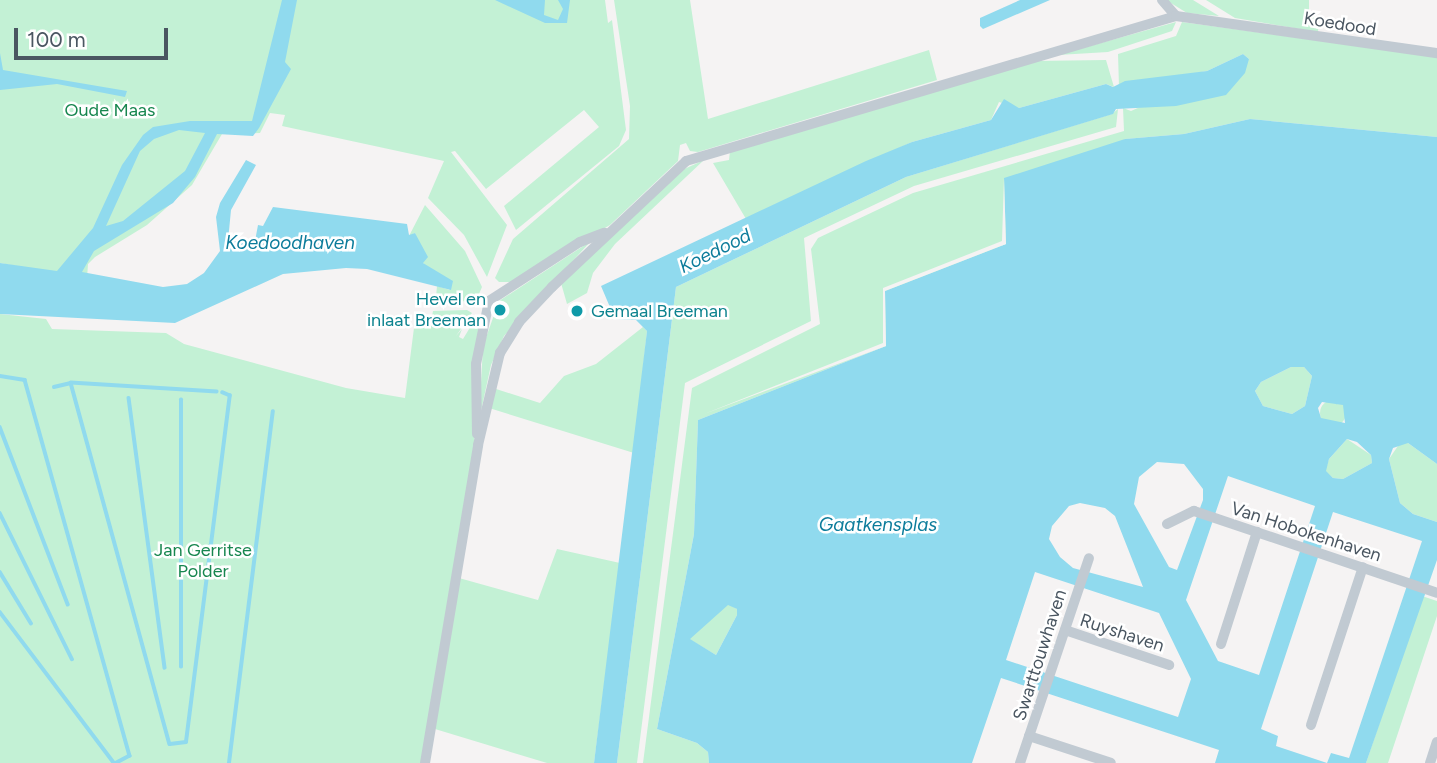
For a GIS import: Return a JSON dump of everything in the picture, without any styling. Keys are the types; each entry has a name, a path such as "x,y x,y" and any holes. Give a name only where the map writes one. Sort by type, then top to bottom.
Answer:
{"street":[{"path":"1162,0 1176,16"},
{"name":"Koedood","path":"425,763 478,445 492,378 509,337 552,287 686,161 1176,16 1437,53"},
{"path":"478,445 476,364 489,301 580,242 609,232"},
{"name":"Van Hobokenhaven","path":"1167,524 1197,512 1437,593"},
{"path":"1221,644 1258,532"},
{"name":"Swarttouwhaven","path":"1020,763 1088,558"},
{"path":"1311,725 1363,567"},
{"name":"Ruyshaven","path":"1065,630 1168,665"},
{"path":"1029,736 1111,763"},
{"path":"1430,763 1437,742"}],"green space":[{"name":"Oude Maas","path":"0,0 605,0 608,23 612,20 626,130 619,146 516,230 504,206 599,127 584,110 486,189 455,151 451,152 507,225 487,277 464,235 428,198 444,161 282,126 285,115 270,113 260,133 222,134 192,185 147,225 95,257 88,264 87,279 0,263"},
{"path":"614,0 690,0 708,119 929,50 937,80 698,152 690,151 686,143 680,145 678,161 610,225 512,282 499,282 495,278 513,239 629,139 630,106"},
{"path":"1166,0 1193,0 1219,16 1187,13"},
{"path":"1206,0 1309,0 1309,12 1319,19 1318,32 1235,18"},
{"path":"1176,22 1172,31 1108,52 1058,55"},
{"path":"1182,22 1437,57 1437,137 1250,119 1184,134 1125,139 886,346 698,420 694,534 657,729 697,743 708,752 709,763 643,763 692,388 820,324 811,249 818,238 913,193 1124,131 1123,108 1131,111 1249,59 1243,54 1207,71 1119,87 1118,54 1176,36"},
{"path":"1106,60 1114,87 1106,84 1019,108 999,102 991,120 912,142 746,219 713,163 729,160 730,151 1034,61"},
{"path":"1118,109 1116,127 914,186 804,238 811,321 685,383 637,763 617,763 676,287 906,177 1112,114"},
{"path":"704,160 615,244 593,273 587,293 567,304 561,283 680,171"},
{"path":"425,205 465,251 482,287 475,303 436,297 437,286 450,290 423,263 415,233 409,236"},
{"path":"591,241 504,336 491,365 479,420 483,346 499,301"},
{"name":"Jan Gerritse Polder","path":"467,310 472,313 456,336 462,329 459,337 463,339 477,316 481,326 474,445 421,763 0,763 0,314 46,319 52,329 166,333 184,344 346,388 405,398 415,320 431,322 433,311"},
{"path":"643,327 647,331 634,453 489,408 493,388 540,403 564,376 596,364"},
{"path":"1291,367 1304,367 1312,376 1305,406 1292,414 1263,406 1255,391 1261,382"},
{"path":"1333,400 1342,404 1346,413 1342,422 1333,426 1324,422 1320,413 1324,404"},
{"path":"1347,439 1371,455 1372,463 1343,479 1333,478 1325,471 1329,459"},
{"path":"1400,443 1408,443 1437,464 1437,522 1413,514 1400,503 1389,459"},
{"path":"557,549 620,563 594,763 547,763 435,729 459,578 538,600"},
{"path":"1422,596 1437,601 1437,616 1388,763 1366,763"},
{"path":"728,604 737,609 737,615 716,655 689,639"}],"water":[{"name":"Koedoodhaven","path":"282,0 297,0 285,62 291,69 253,136 217,134 195,177 173,203 94,251 82,272 163,287 187,284 204,273 220,251 216,217 220,203 246,160 256,165 231,210 228,241 255,241 258,225 263,226 273,207 407,224 409,235 415,233 428,257 423,263 453,281 451,290 367,269 346,268 283,274 175,323 0,314 0,263 57,271 93,228 122,165 143,135 153,127 190,121 252,121","holes":["179,130 205,133 185,171 123,221 106,226 140,151 154,139"]},
{"path":"495,0 545,0 544,15 558,20 563,9 558,0 570,0 567,23 545,23"},
{"path":"1020,0 1050,0 983,29 980,26 980,18"},
{"path":"0,53 3,70 127,91 125,97 57,84 0,90"},
{"path":"1243,54 1249,59 1245,73 1226,95 1176,106 1116,109 1113,114 906,177 676,287 617,763 594,763 647,331 636,320 615,319 601,286 866,161 912,142 991,120 1004,99 1019,108 1106,84 1113,87 1125,81 1207,71"},
{"name":"Gaatkensplas","path":"1250,119 1437,137 1437,464 1408,443 1393,448 1389,459 1400,503 1413,514 1437,522 1437,560 1366,763 1327,763 1215,763 1219,750 1001,678 972,763 709,763 708,752 697,743 657,729 694,534 698,420 886,346 885,291 1006,244 1004,178 1125,139 1184,134","holes":["1291,367 1304,367 1312,376 1305,406 1292,414 1263,406 1255,391 1261,382","1322,402 1343,405 1345,423 1321,418 1318,408","1347,439 1357,442 1371,455 1372,463 1343,479 1333,478 1326,471 1329,459","1157,462 1184,464 1203,489 1203,500 1177,570 1169,567 1134,504 1139,477","1228,476 1315,506 1259,675 1218,661 1186,600","1080,503 1105,508 1115,516 1143,587 1073,568 1060,557 1049,539 1052,526 1069,506","1333,512 1422,541 1349,758 1331,753 1327,763 1276,746 1278,736 1261,729","1035,572 1159,613 1191,679 1178,717 1006,660","728,605 737,609 737,615 716,655 690,639"]}],"pier":[{"path":"1004,178 1006,244 885,291 886,346 704,414 883,343 883,288 1002,241"}],"waterway":[{"path":"0,376 25,380 130,756 117,763"},
{"path":"54,387 71,383"},
{"path":"217,392 71,383 170,744 186,742 230,396 223,393"},
{"path":"129,398 165,668"},
{"path":"181,400 181,667"},
{"path":"229,763 273,412"},
{"path":"0,427 68,604"},
{"path":"0,513 72,659"},
{"path":"0,572 31,623"},
{"path":"0,612 114,763"}],"place":[{"name":"Hevel en inlaat Breeman","path":"500,310"},
{"name":"Gemaal Breeman","path":"577,311"}]}
